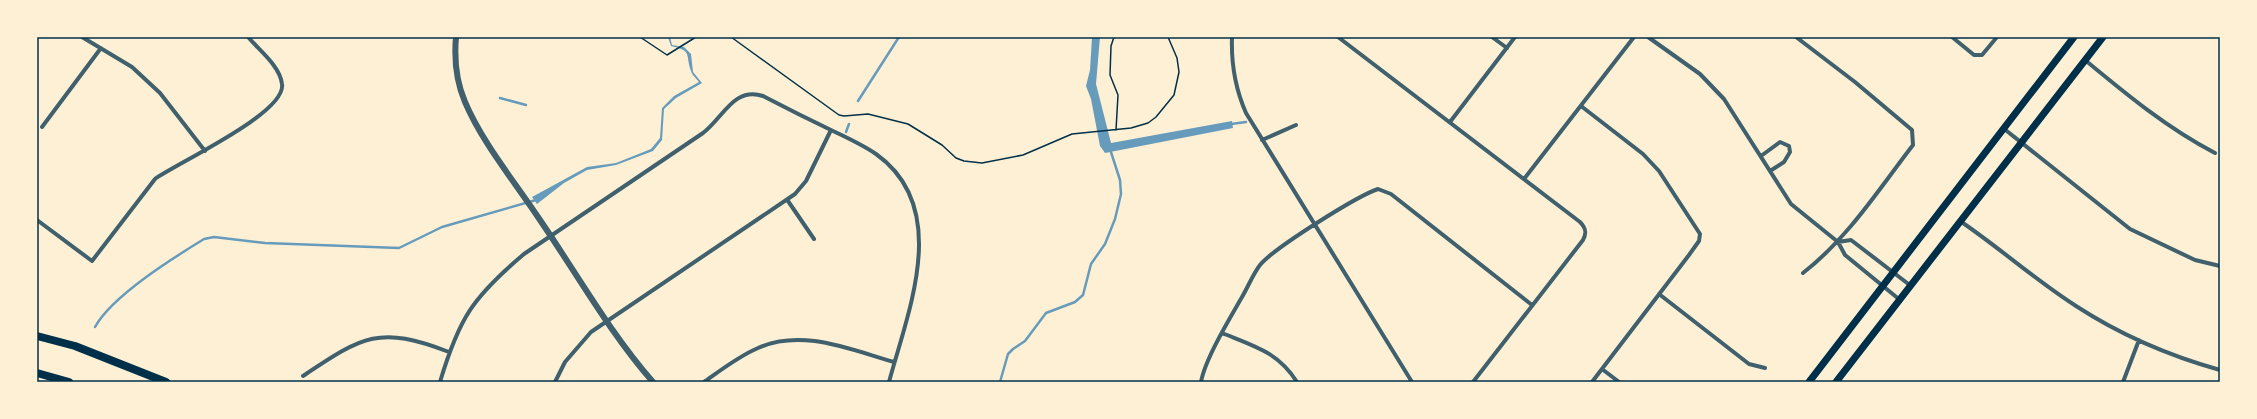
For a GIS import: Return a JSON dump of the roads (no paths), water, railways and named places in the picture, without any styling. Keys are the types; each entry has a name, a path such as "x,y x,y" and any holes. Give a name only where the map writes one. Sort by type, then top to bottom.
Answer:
{"main road":[{"path":"1809,382 2074,37"},
{"path":"1836,382 2102,37"},
{"path":"37,336 75,346 166,382"},
{"path":"37,373 69,382"}],"street":[{"path":"82,37 132,67 160,93 205,151"},
{"path":"37,220 92,261 155,179 169,169 205,151 234,134 263,112 281,92 282,84 276,69 248,37"},
{"path":"456,37 454,55 456,69 465,101 475,124 639,366 653,382"},
{"path":"1232,37 1232,61 1236,87 1246,113 1412,382"},
{"path":"1338,37 1580,222 1586,231 1583,240 1473,382"},
{"path":"1492,37 1506,48"},
{"path":"1450,122 1515,37"},
{"path":"1524,179 1634,37"},
{"path":"1648,37 1700,74 1724,99 1791,204 1838,242 1845,255 1900,300"},
{"path":"1796,37 1855,82 1912,130 1913,145 1838,242 1822,258 1803,273"},
{"path":"1952,37 1974,55 1982,55 1997,37"},
{"path":"42,126 101,48"},
{"path":"2085,60 2137,103 2173,129 2215,153"},
{"path":"440,382 449,352 462,320 488,286 524,254 709,128 733,101 744,94 763,96 876,154 895,171 910,194 917,217 919,247 917,276 889,382"},
{"path":"1581,106 1643,154 1659,171 1698,230 1699,241 1592,382"},
{"path":"1262,140 1296,124"},
{"path":"2003,128 2130,229 2195,260 2220,266"},
{"path":"555,382 565,362 591,332 788,201 806,181 831,130"},
{"path":"1761,156 1780,142 1788,146 1790,152 1784,162 1770,171"},
{"path":"1201,382 1222,333 1260,265 1271,254 1374,191 1382,190 1391,194 1532,305"},
{"path":"788,201 814,240"},
{"path":"1960,222 2076,306 2139,340 2200,364 2220,370"},
{"path":"1838,242 1851,240 1910,286"},
{"path":"1659,294 1749,364 1765,368"},
{"path":"1222,333 1268,352 1285,365 1297,382"},
{"path":"303,376 331,358 365,340 388,336 422,341 449,352"},
{"path":"704,382 746,354 781,341 809,340 894,362"},
{"path":"2123,382 2139,340"},
{"path":"1602,369 1619,382"}],"water":[{"path":"668,37 670,37 672,45 684,47 691,54 693,72 702,83 676,98 664,109 662,140 653,151 616,165 587,170 564,183 537,204 532,197 587,167 616,163 651,149 660,138 662,108 674,96 699,82 693,75 687,54 683,50 671,46"},
{"path":"1092,37 1100,37 1096,84 1111,143 1232,121 1233,128 1105,153 1100,146 1091,99 1086,86 1090,70"}],"waterway":[{"path":"858,101 899,37"},
{"path":"500,98 526,105"},
{"path":"1231,124 1246,122"},
{"path":"846,132 849,124"},
{"path":"1000,382 1008,354 1025,341 1046,313 1075,302 1083,295 1091,264 1105,244 1115,219 1121,194 1120,180 1110,149"},
{"path":"95,327 103,315 144,278 204,239 214,237 265,243 399,248 442,227 536,200"}]}
